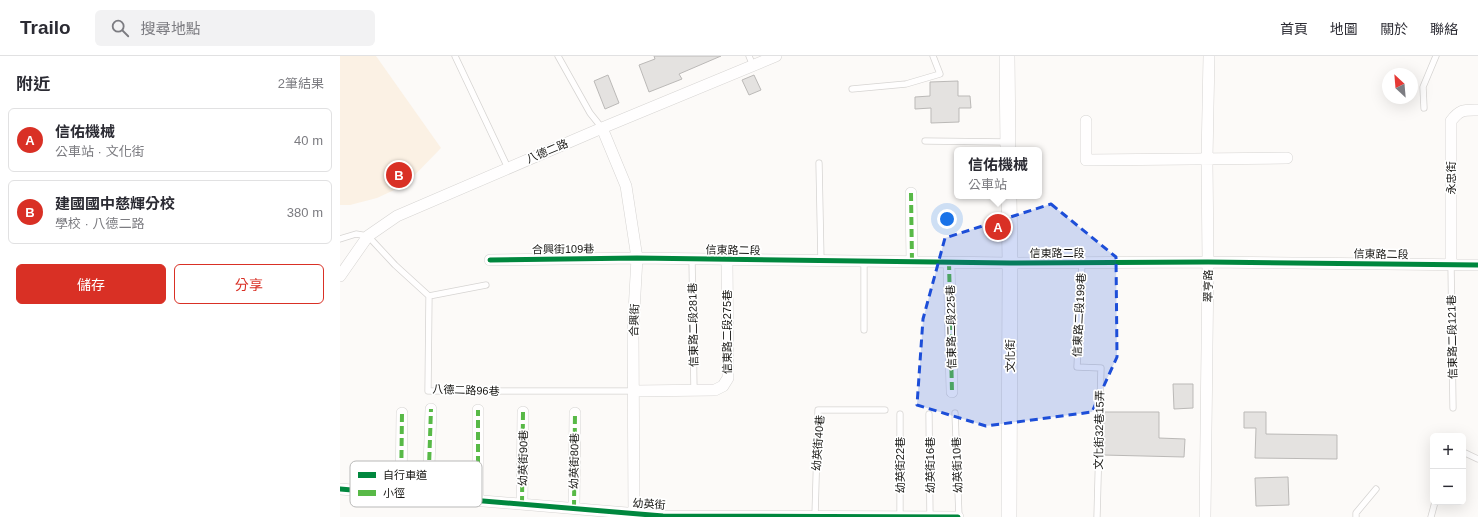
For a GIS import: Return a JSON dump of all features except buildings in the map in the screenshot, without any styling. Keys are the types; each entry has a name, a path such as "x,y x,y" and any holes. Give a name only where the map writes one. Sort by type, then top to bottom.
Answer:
{"street":[{"name":"八德二路","path":"340,276 368,236 397,216 602,128 750,61 776,56"},
{"path":"1006,56 1008,146"},
{"name":"翠亨路","path":"1205,517 1209,56"},
{"name":"永忠街","path":"1451,265 1452,121 1457,113 1464,110 1478,110"},
{"path":"1086,121 1086,160 1287,158"},
{"name":"合興街","path":"602,128 626,186 637,258 633,329 634,515"},
{"path":"911,193 912,262"},
{"name":"文化街","path":"1009,199 1009,517"},
{"name":"信東路二段","path":"637,258 1010,263 1208,262 1478,265"},
{"name":"合興街109巷","path":"490,260 637,258"},
{"name":"信東路二段275巷","path":"634,391 715,390 723,386 728,378 727,260"},
{"name":"信東路二段225巷","path":"949,262 952,392"},
{"path":"429,461 431,409"},
{"path":"478,410 478,461"},
{"name":"幼英街90巷","path":"522,504 523,412"},
{"path":"401,461 402,413"},
{"name":"幼英街80巷","path":"574,508 575,413"},
{"name":"幼英街","path":"340,489 350,490"},
{"name":"幼英街","path":"482,500 574,508 634,515 958,517"}],"lane":[{"path":"456,56 508,168"},
{"path":"558,56 590,113 602,128"},
{"path":"852,89 906,84 940,74 933,56"},
{"path":"1424,108 1423,87 1436,56"},
{"path":"925,141 1008,146"},
{"path":"819,163 821,261"},
{"path":"340,239 356,234 368,236 395,266 429,296 486,285"},
{"name":"信東路二段281巷","path":"692,259 694,390"},
{"path":"864,261 864,330"},
{"name":"信東路二段199巷","path":"1077,367 1082,263"},
{"name":"信東路二段121巷","path":"1451,265 1453,408"},
{"name":"八德二路96巷","path":"429,296 428,391 634,391"},
{"name":"文化街32巷15弄","path":"1077,367 1101,368 1098,517"},
{"name":"幼英街40巷","path":"815,516 818,410 885,410"},
{"name":"幼英街10巷","path":"955,413 958,517"},
{"name":"幼英街22巷","path":"900,414 900,516"},
{"name":"幼英街16巷","path":"929,414 930,517"},
{"path":"1466,453 1478,459"},
{"path":"1356,517 1356,513 1376,489"},
{"path":"1430,517 1434,505"}],"highlighted area":[{"path":"1051,204 1116,257 1117,357 1092,412 986,426 917,405 923,319 945,238"}],"shaded area":[{"path":"340,56 376,56 441,148 405,185 377,198 350,205 340,205"}],"marked path":[{"path":"911,193 912,262"},
{"path":"949,262 952,392"},
{"path":"429,461 431,409"},
{"path":"478,410 478,461"},
{"path":"522,504 523,412"},
{"path":"401,461 402,413"},
{"path":"574,508 575,413"}],"cycle path":[{"path":"490,260 637,258 1010,263 1208,262 1478,265"},
{"path":"340,489 350,490"},
{"path":"482,501 663,516 958,517"}],"place":[{"name":"建國國中慈輝分校","path":"399,175"},
{"name":"信佑機械","path":"998,227"}]}
